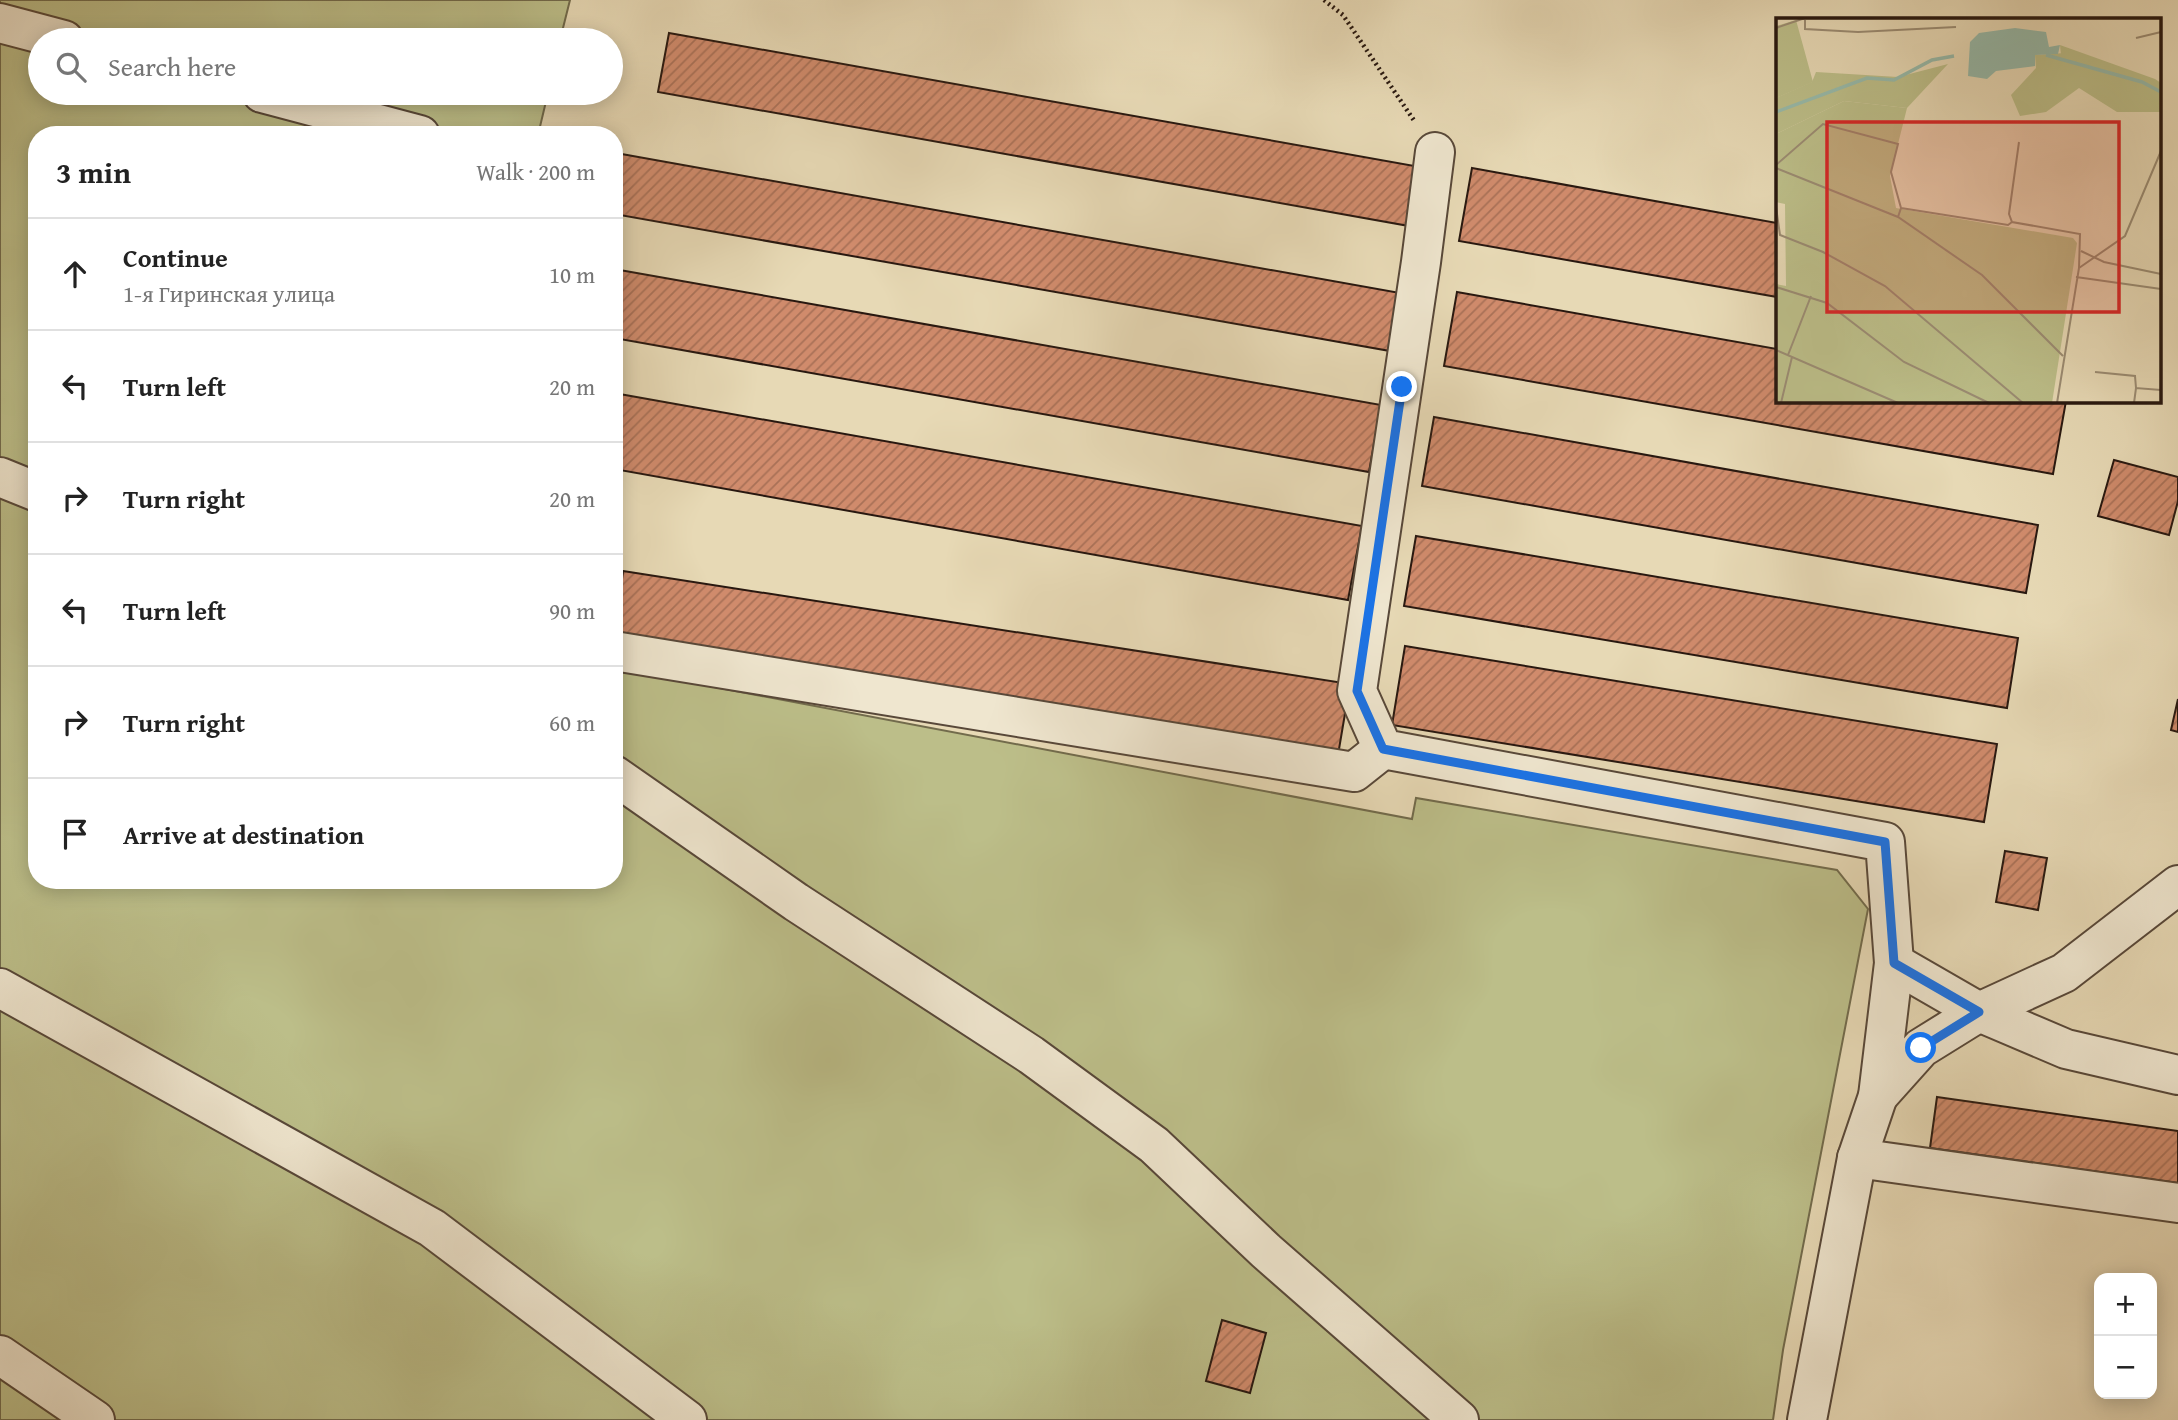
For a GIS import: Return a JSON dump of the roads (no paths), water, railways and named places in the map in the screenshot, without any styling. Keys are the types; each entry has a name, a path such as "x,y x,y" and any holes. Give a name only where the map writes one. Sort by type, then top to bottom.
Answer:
{"street":[{"path":"0,23 28,30"},
{"path":"307,105 386,126"},
{"path":"1383,749 1357,691 1435,152"},
{"path":"0,477 28,488"},
{"path":"623,652 1354,772 1383,749 1885,842 1894,963 1878,1096 1857,1158 1807,1420"},
{"path":"623,781 796,902 1031,1055 1154,1145 1266,1251 1459,1420"},
{"path":"1878,1096 1921,1048 1979,1012 2064,974 2178,885"},
{"path":"1894,963 1979,1012 2066,1049 2178,1076"},
{"path":"0,988 432,1228 687,1420"},
{"path":"1857,1158 2178,1203"},
{"path":"0,1355 95,1420"}]}
